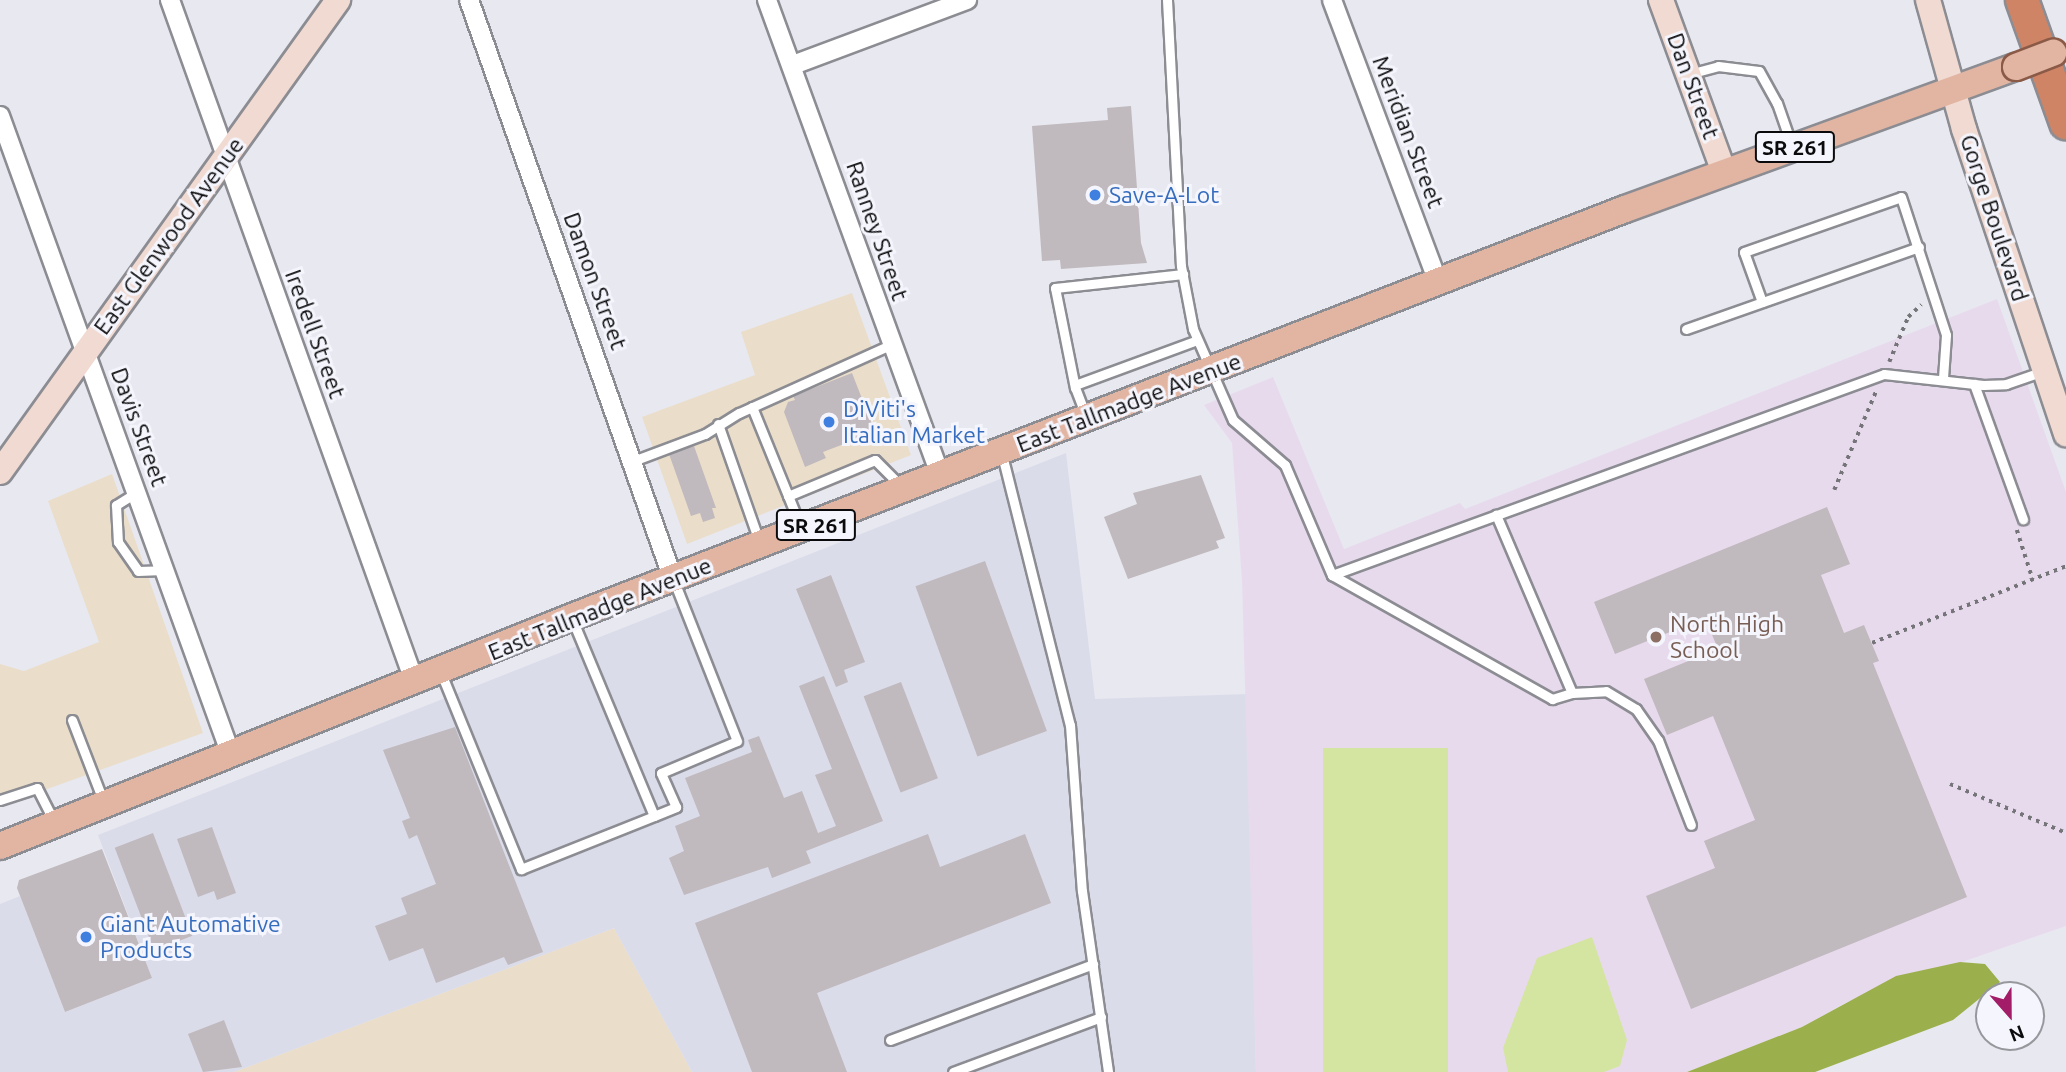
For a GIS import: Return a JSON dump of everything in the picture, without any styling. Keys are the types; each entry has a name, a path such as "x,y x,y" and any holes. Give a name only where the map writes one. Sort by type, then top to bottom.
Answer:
{"highway":[{"path":"2022,0 2066,123"}],"main road":[{"name":"East Tallmadge Avenue","path":"0,846 415,683 572,617 905,491 1438,282 1724,172 2066,48"}],"street":[{"name":"Iredell Street","path":"170,0 415,683"},
{"name":"East Glenwood Avenue","path":"0,472 338,0"},
{"name":"Damon Street","path":"469,0 673,579"},
{"name":"Ranney Street","path":"767,0 793,65 890,345 941,477"},
{"path":"793,65 967,0"},
{"name":"Meridian Street","path":"1332,0 1438,282"},
{"name":"Dan Street","path":"1661,0 1724,172"},
{"name":"Gorge Boulevard","path":"1928,0 1956,90 1964,130 2066,434"},
{"name":"Davis Street","path":"0,116 231,755"}],"lane":[{"path":"1167,0 1183,274 1197,340 1241,432 1285,465 1332,575 1552,699 1572,693 1606,691 1636,709 1658,740 1691,825"},
{"path":"1689,74 1718,66 1759,71 1777,103 1793,148"},
{"path":"1762,302 1744,252 1901,197 1946,335 1943,379"},
{"path":"1686,329 1919,247"},
{"path":"1087,419 1075,384 1055,288 1183,274"},
{"path":"1075,384 1197,340"},
{"path":"633,461 705,434 718,424 752,407 890,345"},
{"path":"1332,575 1884,374 1974,384 2006,384 2044,371"},
{"path":"1974,384 2023,519"},
{"path":"752,407 802,530"},
{"path":"718,424 761,546"},
{"path":"1002,453 1070,725 1093,964 1108,1072"},
{"path":"788,496 875,460 905,491"},
{"path":"136,492 116,505 118,542 138,571 163,570"},
{"path":"1496,515 1572,693"},
{"path":"441,672 521,869 654,816 676,807 661,773 737,741 673,579"},
{"path":"572,617 654,816"},
{"path":"72,720 104,805"},
{"path":"0,800 37,788 55,824"},
{"path":"890,1040 1093,964"},
{"path":"953,1072 1101,1017"}],"path":[{"path":"2023,519 2017,531 2033,580"},
{"path":"1872,643 2066,566"},
{"path":"1950,784 2066,833"}],"shaded area":[{"path":"852,293 911,455 687,544 642,417 755,375 741,332"},
{"name":"North High School","path":"1997,299 2066,492 2066,926 1847,1002 1802,1027 1687,1072 1256,1072 1242,580 1232,443 1204,405 1273,377 1344,549 1460,503 1465,509"},
{"path":"1066,453 1095,699 1248,694 1256,1072 692,1072 614,928 234,1072 0,1072 0,904 20,896 65,1012 152,978 98,835"},
{"path":"112,474 203,733 0,806 0,664 24,671 99,642 48,501"},
{"path":"614,928 692,1072 234,1072"}],"green space":[{"path":"1323,748 1448,748 1448,1072 1323,1072"},
{"path":"1592,937 1627,1040 1620,1066 1604,1072 1508,1072 1503,1048 1537,958"},
{"path":"1960,962 1985,964 1999,981 1975,981 1975,1002 1953,1020 1815,1072 1687,1072 1802,1027 1896,976"}],"building":[{"path":"1131,106 1141,243 1147,263 1061,269 1060,260 1042,261 1032,126 1108,120 1107,108"},
{"name":"DiViti's Italian Market","path":"852,373 875,432 823,452 826,458 805,467 784,412 788,402 795,400 793,396"},
{"path":"694,446 716,508 712,508 715,518 703,522 700,513 691,516 669,454"},
{"path":"1201,475 1225,538 1216,541 1219,548 1128,579 1104,517 1137,504 1133,493"},
{"name":"North High School","path":"1827,507 1850,564 1821,575 1844,633 1864,625 1879,661 1873,663 1967,897 1691,1009 1646,896 1715,868 1704,841 1755,820 1713,716 1667,735 1644,679 1718,649 1705,618 1615,654 1594,602"},
{"path":"985,561 1047,731 977,756 915,586"},
{"path":"831,575 865,662 844,670 848,682 836,687 796,589"},
{"path":"824,676 883,821 806,851 811,863 772,878 768,867 684,895 669,858 684,851 675,826 700,816 685,778 752,752 748,740 759,736 784,798 802,791 818,833 836,826 815,775 832,769 799,686"},
{"path":"901,682 938,778 901,792 864,696"},
{"path":"455,727 543,952 508,965 504,957 436,983 423,948 389,961 375,926 407,914 401,898 436,884 417,835 409,839 402,821 410,818 383,750"},
{"path":"212,827 236,893 217,900 214,891 198,897 177,839"},
{"path":"153,833 192,936 154,950 115,848"},
{"path":"928,834 940,867 1025,834 1051,903 817,993 847,1072 752,1072 695,923"},
{"name":"Giant Automative Products","path":"102,849 152,978 65,1012 17,888 19,880"},
{"path":"224,1020 242,1067 203,1072 188,1034"}],"place":[{"name":"Save-A-Lot","path":"1095,195"},
{"name":"DiViti's Italian Market","path":"829,422"},
{"name":"North High School","path":"1656,637"},
{"name":"Giant Automative Products","path":"86,937"}]}
